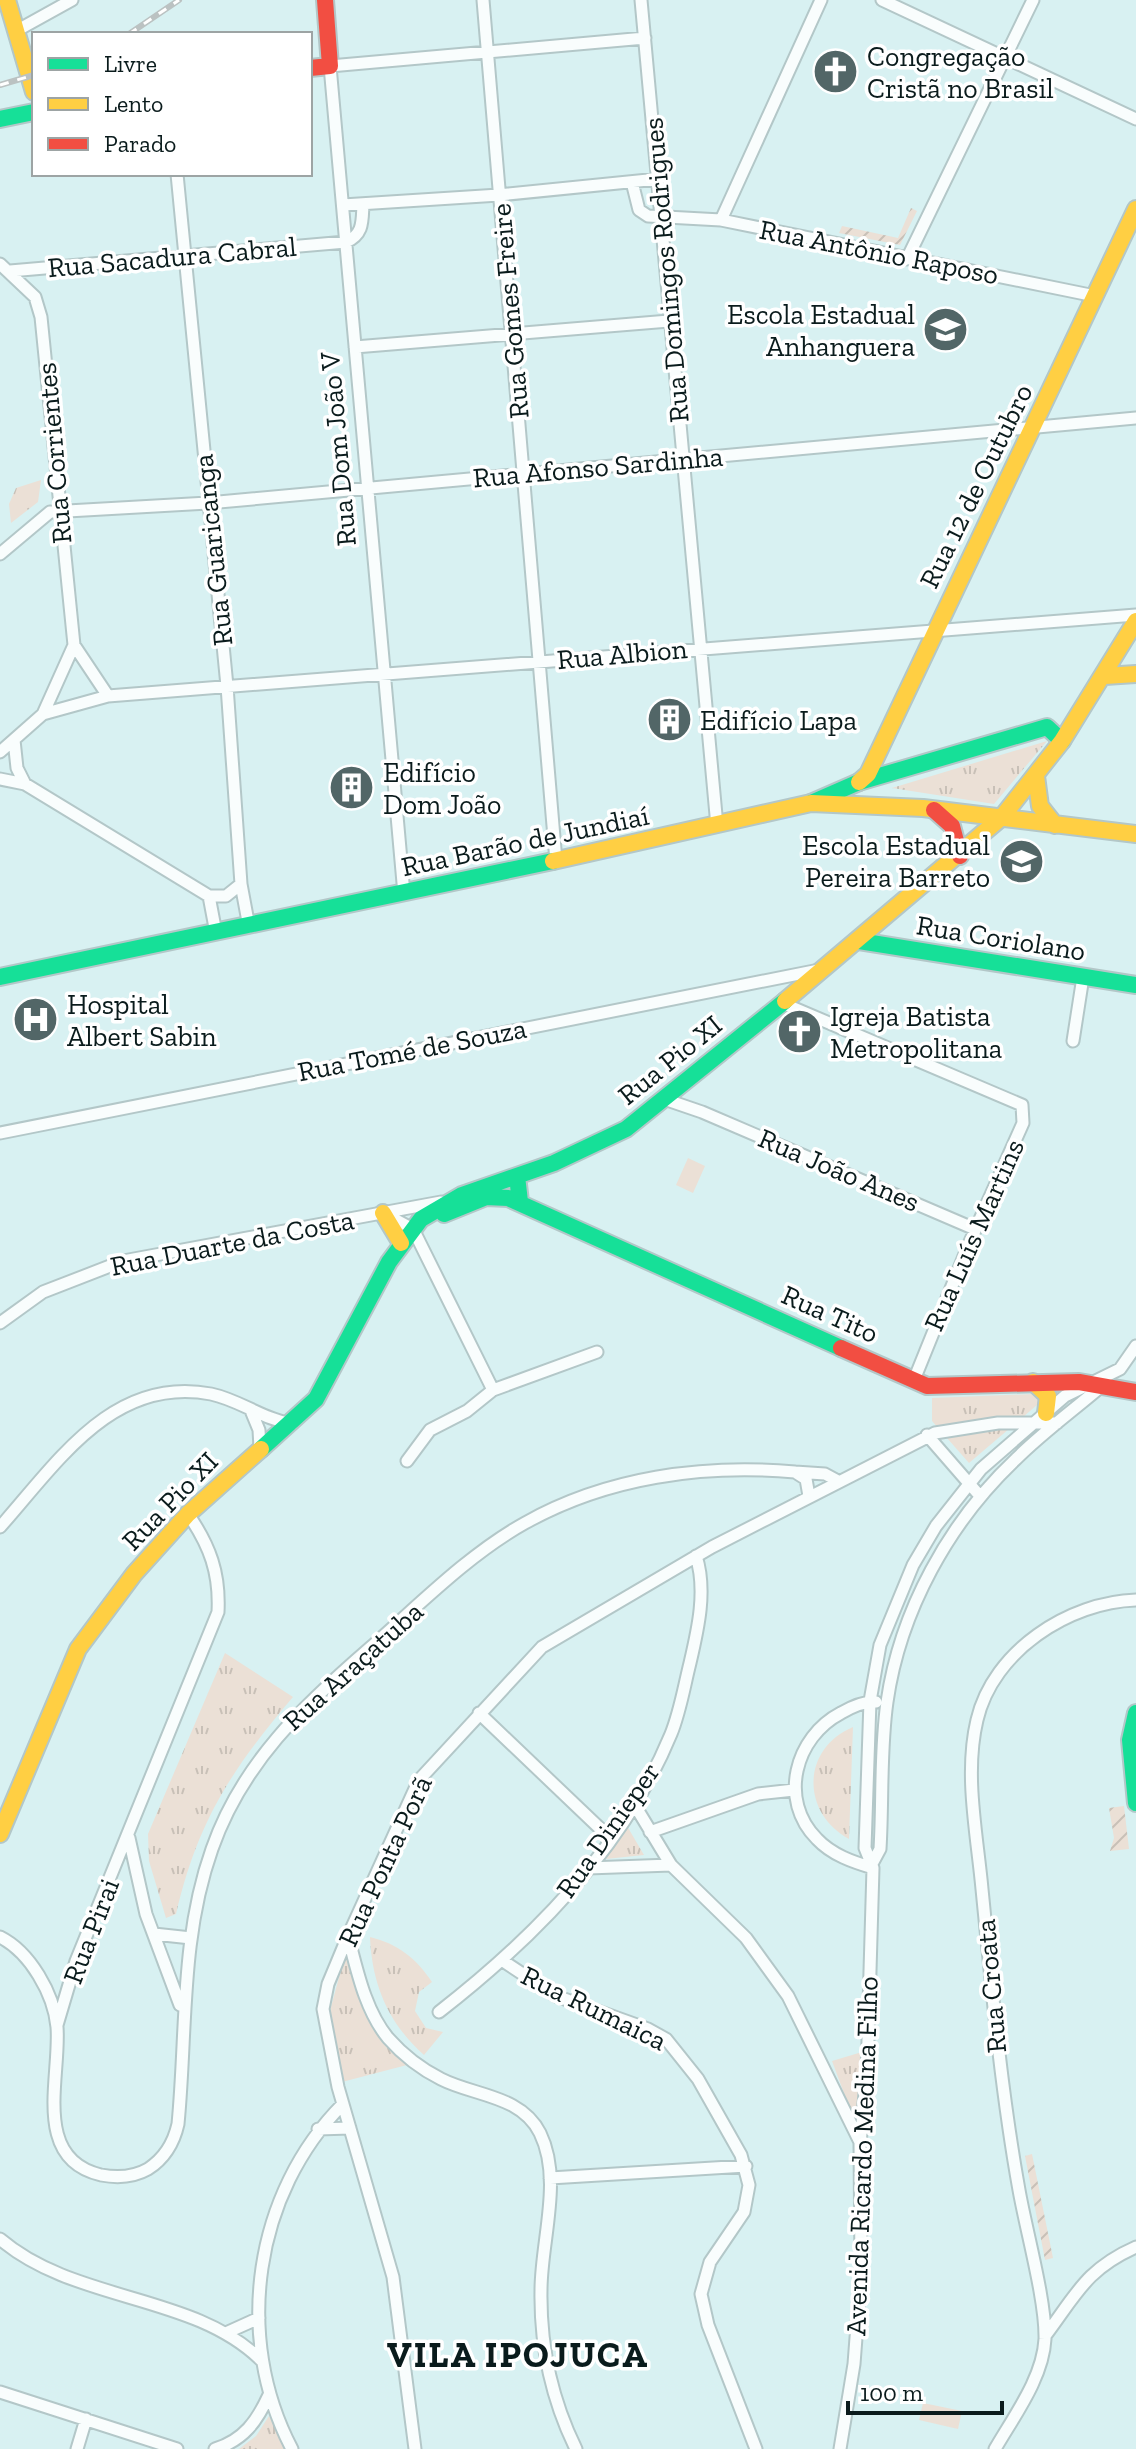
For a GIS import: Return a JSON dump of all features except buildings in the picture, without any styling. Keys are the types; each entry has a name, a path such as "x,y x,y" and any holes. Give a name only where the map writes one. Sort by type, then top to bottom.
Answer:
{"main road":[{"path":"7,0 32,85"},
{"name":"Rua Dom João V","path":"325,0 330,66"},
{"path":"312,68 330,66"},
{"path":"0,119 32,112"},
{"name":"Rua 12 de Outubro","path":"859,782 868,774 1136,209"},
{"name":"Rua Pio XI","path":"0,1834 78,1649 134,1574 188,1514 260,1448 292,1424 323,1389 401,1243 429,1211 613,1137 859,941 1002,817 1062,741 1134,628"},
{"path":"1105,676 1136,674"},
{"path":"811,803 859,782 1047,727 1062,741"},
{"path":"1036,776 1040,806 1055,825"},
{"path":"811,803 934,810 1136,834"},
{"name":"Rua Barão de Jundiaí","path":"0,977 404,894 811,803"},
{"path":"934,810 952,826 960,856"},
{"name":"Rua Coriolano","path":"859,941 1136,985"},
{"path":"517,1176 520,1202"},
{"name":"Rua Pio XI","path":"413,1229 486,1197 500,1196 520,1202"},
{"name":"Rua Tito","path":"520,1202 913,1374 927,1386 1096,1383 1132,1391"},
{"path":"383,1213 401,1243"},
{"path":"1033,1382 1048,1396 1052,1418"},
{"path":"1136,1713 1130,1755 1136,1803"}],"street":[{"path":"16,31 72,0"},
{"name":"Rua Gomes Freire","path":"483,0 556,861"},
{"name":"Rua Domingos Rodrigues","path":"641,0 717,826"},
{"path":"721,220 821,0"},
{"path":"882,0 1136,119"},
{"path":"907,259 1033,0"},
{"path":"330,66 645,38"},
{"name":"Rua Dom João V","path":"330,66 404,894"},
{"name":"Rua Guaricanga","path":"177,176 227,686 241,884 249,927"},
{"path":"343,205 499,195 658,179"},
{"path":"632,182 641,213 663,217"},
{"path":"346,242 362,227 363,204"},
{"name":"Rua Antônio Raposo","path":"663,217 721,220 1095,296"},
{"name":"Rua Sacadura Cabral","path":"5,268 346,242"},
{"name":"Rua Corrientes","path":"5,268 35,297 41,317 74,645"},
{"path":"355,347 669,321"},
{"name":"Rua Afonso Sardinha","path":"60,511 208,503 1136,418"},
{"path":"0,554 42,517 60,511"},
{"name":"Rua Albion","path":"43,714 108,696 700,648 936,630 1134,628"},
{"path":"74,645 108,696"},
{"path":"0,752 43,714 74,645"},
{"path":"14,740 17,768 25,784"},
{"path":"0,779 25,784 209,896 226,896 241,884"},
{"path":"209,896 216,933"},
{"name":"Rua Tomé de Souza","path":"0,1133 825,969"},
{"path":"1073,1041 1083,977"},
{"name":"Rua Luís Martins","path":"782,1003 1022,1105 1023,1123 913,1374"},
{"name":"Rua João Anes","path":"668,1096 975,1229"},
{"name":"Rua Duarte da Costa","path":"0,1323 43,1292 123,1261 453,1199"},
{"name":"Rua Duarte da Costa","path":"383,1213 413,1229"},
{"path":"413,1229 493,1390"},
{"path":"1052,1418 1096,1383 1117,1371 1136,1346"},
{"path":"407,1461 430,1430 467,1411 493,1390 597,1352"},
{"path":"1124,1363 1132,1391"},
{"path":"0,1527 94,1424 128,1403 148,1395 190,1392 213,1395 252,1413 292,1424"},
{"path":"252,1413 259,1430 260,1448"},
{"name":"Avenida Ricardo Medina Filho","path":"873,1865 865,1848 870,1701 880,1645 895,1604 936,1526 968,1485 1033,1424 1052,1418"},
{"name":"Avenida Ricardo Medina Filho","path":"840,2449 854,2364 861,2272 860,2143 867,2074 873,1865 880,1849 887,1703 898,1649 912,1610 952,1537 980,1496 1052,1418"},
{"name":"Rua Ponta Porã","path":"415,2449 393,2277 343,2104 323,2009 328,1984 348,1936 419,1780 542,1647 561,1632 696,1556 927,1435 973,1425 1033,1424"},
{"path":"927,1435 980,1496"},
{"name":"Rua Araçatuba","path":"57,2026 54,2117 65,2151 84,2169 121,2177 138,2174 162,2157 171,2145 178,2124 182,2009 191,1938 212,1849 239,1791 272,1740 312,1699 485,1551 526,1522 551,1511 643,1479 727,1469 825,1474 838,1481"},
{"path":"795,1472 806,1479 809,1496"},
{"name":"Rua Pirai","path":"57,2026 76,1961 129,1838 141,1797 218,1612 218,1574 206,1543 188,1514"},
{"path":"936,1526 952,1537"},
{"name":"Rua Dinieper","path":"439,2012 503,1961 588,1868 634,1804 672,1731 685,1682 701,1586 696,1556"},
{"path":"913,1565 930,1574"},
{"name":"Rua Croata","path":"995,2449 1030,2386 1045,2336 997,2055 972,1782 977,1717 994,1682 1042,1630 1092,1608 1136,1600"},
{"path":"895,1604 912,1610"},
{"path":"880,1645 898,1649"},
{"path":"873,1865 846,1859 817,1839 804,1819 794,1790 798,1763 818,1728 838,1714 870,1701 887,1703"},
{"path":"479,1713 610,1838"},
{"path":"650,1832 758,1794 794,1790"},
{"path":"634,1804 671,1865 746,1938 788,1996 860,2143"},
{"path":"129,1838 146,1914 182,2009"},
{"path":"588,1868 671,1865"},
{"path":"154,1934 191,1938"},
{"path":"348,1936 366,1998 388,2037 415,2063 442,2080 512,2104 529,2117 546,2149 550,2178 541,2277 543,2344 553,2394 576,2449"},
{"path":"2,1938 44,1984 57,2026"},
{"name":"Rua Rumaica","path":"503,1961 556,1996 648,2029 666,2039 698,2079 746,2166"},
{"path":"292,2449 269,2395 261,2360 259,2318 265,2246 288,2178 317,2129 343,2104"},
{"path":"317,2129 350,2128"},
{"path":"550,2178 746,2166 749,2185 744,2212 710,2262 701,2294 708,2325 756,2449"},
{"path":"0,2239 35,2264 60,2276 228,2332 261,2360"},
{"path":"1045,2336 1083,2281 1109,2260 1136,2247"},
{"path":"228,2332 259,2318"},
{"path":"0,2392 177,2449"},
{"path":"215,2449 242,2435 253,2425 269,2395"},
{"path":"77,2449 86,2419"}],"green space":[{"path":"911,208 917,211 900,245 839,233 842,226 898,238"},
{"path":"41,480 38,502 11,523 9,504 16,488"},
{"path":"1047,741 994,804 892,788"},
{"path":"688,1158 705,1166 693,1193 676,1185"},
{"path":"1033,1394 1044,1399 969,1463 932,1421 932,1398"},
{"path":"225,1653 293,1697 252,1748 220,1797 195,1851 176,1914 166,1918 149,1861 148,1834"},
{"path":"853,1727 849,1839 833,1828 822,1814 815,1798 814,1782 816,1765 824,1750 836,1737"},
{"path":"1124,1806 1129,1849 1110,1851 1114,1838 1109,1808"},
{"path":"627,1826 644,1855 606,1859 605,1856"},
{"path":"370,1937 406,1953 432,1982 419,1992 415,2011 426,2028 443,2032 424,2055 401,2030 384,2002 374,1971"},
{"path":"345,1955 365,2012 407,2065 342,2082 328,2018"},
{"path":"369,2020 391,2057 368,2071 345,2034"},
{"path":"862,2052 860,2110 851,2112 832,2061"},
{"path":"1032,2154 1053,2258 1045,2260 1025,2156"},
{"path":"923,2403 962,2411 958,2429 919,2420"},
{"path":"269,2416 285,2449 239,2449 256,2436"}],"railway":[{"path":"132,32 179,0"},
{"path":"0,85 32,76"}],"traffic: fast":[{"path":"0,119 32,112"},
{"path":"811,803 859,782 1047,727 1062,741"},
{"path":"0,977 553,861"},
{"path":"859,941 1136,985"},
{"path":"261,1449 316,1399 389,1262 421,1219 462,1195 554,1163 626,1129 785,1001"},
{"path":"517,1176 520,1202"},
{"path":"444,1214 486,1197 508,1198 841,1348"},
{"path":"1136,1713 1130,1740 1136,1803"}],"traffic: slow":[{"path":"7,0 32,85"},
{"path":"859,782 868,774 1136,209"},
{"path":"785,1001 1002,817 1062,741 1136,621"},
{"path":"1105,676 1136,674"},
{"path":"1036,776 1040,806 1055,825"},
{"path":"553,861 811,803 923,808 1136,834"},
{"path":"383,1213 401,1243"},
{"path":"1033,1382 1048,1396 1046,1413"},
{"path":"0,1834 78,1649 134,1574 188,1514 261,1449"}],"traffic: jam":[{"path":"312,68 330,66 325,0"},
{"path":"934,810 952,826 960,856"},
{"path":"841,1348 927,1386 1079,1382 1136,1392"}],"place":[{"name":"Congregação Cristã no Brasil","path":"836,72"},
{"name":"Escola Estadual Anhanguera","path":"946,330"},
{"name":"Edifício Lapa","path":"669,720"},
{"name":"Edifício Dom João","path":"352,788"},
{"name":"Escola Estadual Pereira Barreto","path":"1021,861"},
{"name":"Hospital Albert Sabin","path":"36,1020"},
{"name":"Igreja Batista Metropolitana","path":"799,1032"}],"district":[{"name":"VILA IPOJUCA","path":"518,2354"}]}
